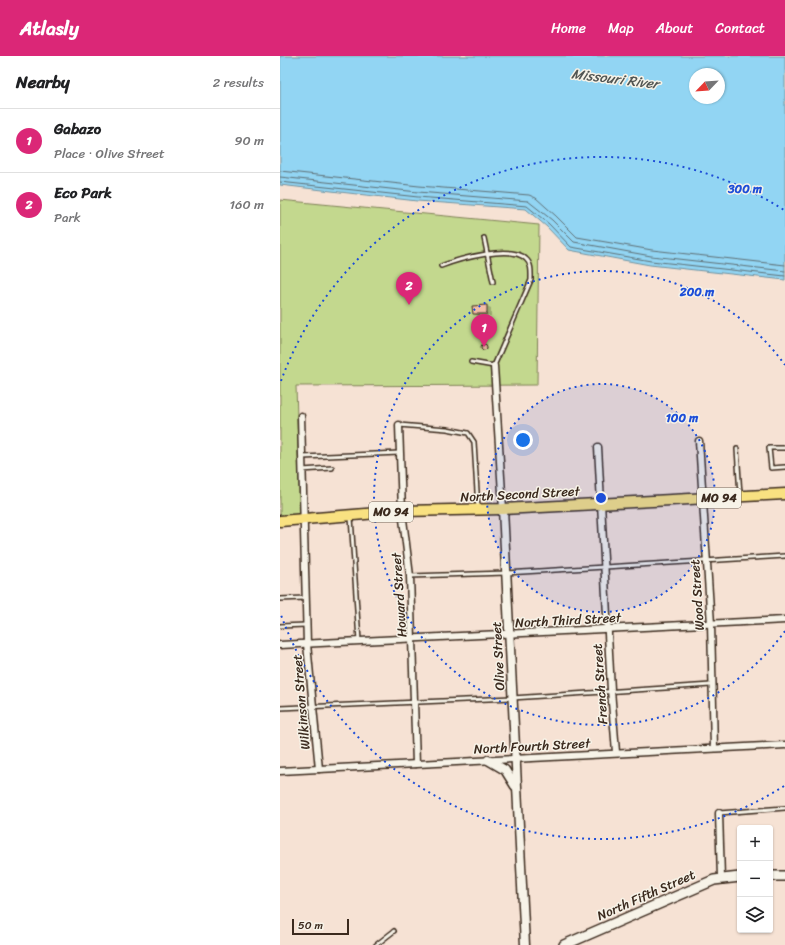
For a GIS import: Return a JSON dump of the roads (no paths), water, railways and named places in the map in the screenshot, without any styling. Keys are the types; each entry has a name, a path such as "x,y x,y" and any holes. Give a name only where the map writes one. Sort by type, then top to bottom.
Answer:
{"main road":[{"name":"North Second Street","path":"280,521 402,511 503,509 785,494"},
{"path":"773,876 785,876"},
{"name":"North Fifth Street","path":"564,945 575,943 721,878 737,877"}],"street":[{"name":"Olive Street","path":"494,366 503,509 508,634 525,945"},
{"name":"Wilkinson Street","path":"301,416 306,625 319,769"},
{"name":"Howard Street","path":"399,425 402,511 410,576 414,639 416,764"},
{"name":"Wood Street","path":"699,441 710,624 714,748"},
{"name":"French Street","path":"598,447 602,503 607,628 616,752"},
{"name":"North Third Street","path":"280,646 785,620"},
{"name":"North Fourth Street","path":"280,771 515,759 616,752 785,745"},
{"path":"488,760 505,770 517,790"},
{"path":"719,813 721,878"}],"lane":[{"path":"484,238 493,282"},
{"path":"441,266 461,258 487,254 520,254 528,260 531,269 531,280 494,366 472,362"},
{"path":"399,425 447,429 468,433 474,442 478,510"},
{"path":"785,448 769,448 771,468 785,468"},
{"path":"738,449 740,496"},
{"path":"302,457 400,453"},
{"path":"302,470 332,468"},
{"path":"351,515 359,642"},
{"path":"410,576 506,573 785,556"},
{"path":"280,599 305,598"},
{"path":"280,626 306,625"},
{"path":"280,708 512,698 611,690 711,685"},
{"path":"719,813 785,808"},
{"path":"376,945 394,931"}],"water":[{"name":"Missouri River","path":"280,56 785,56 785,280 650,265 569,250 547,227 526,209 417,201 280,185"}],"place":[{"name":"Eco Park","path":"409,305"},
{"name":"Gabazo","path":"484,347"}]}
